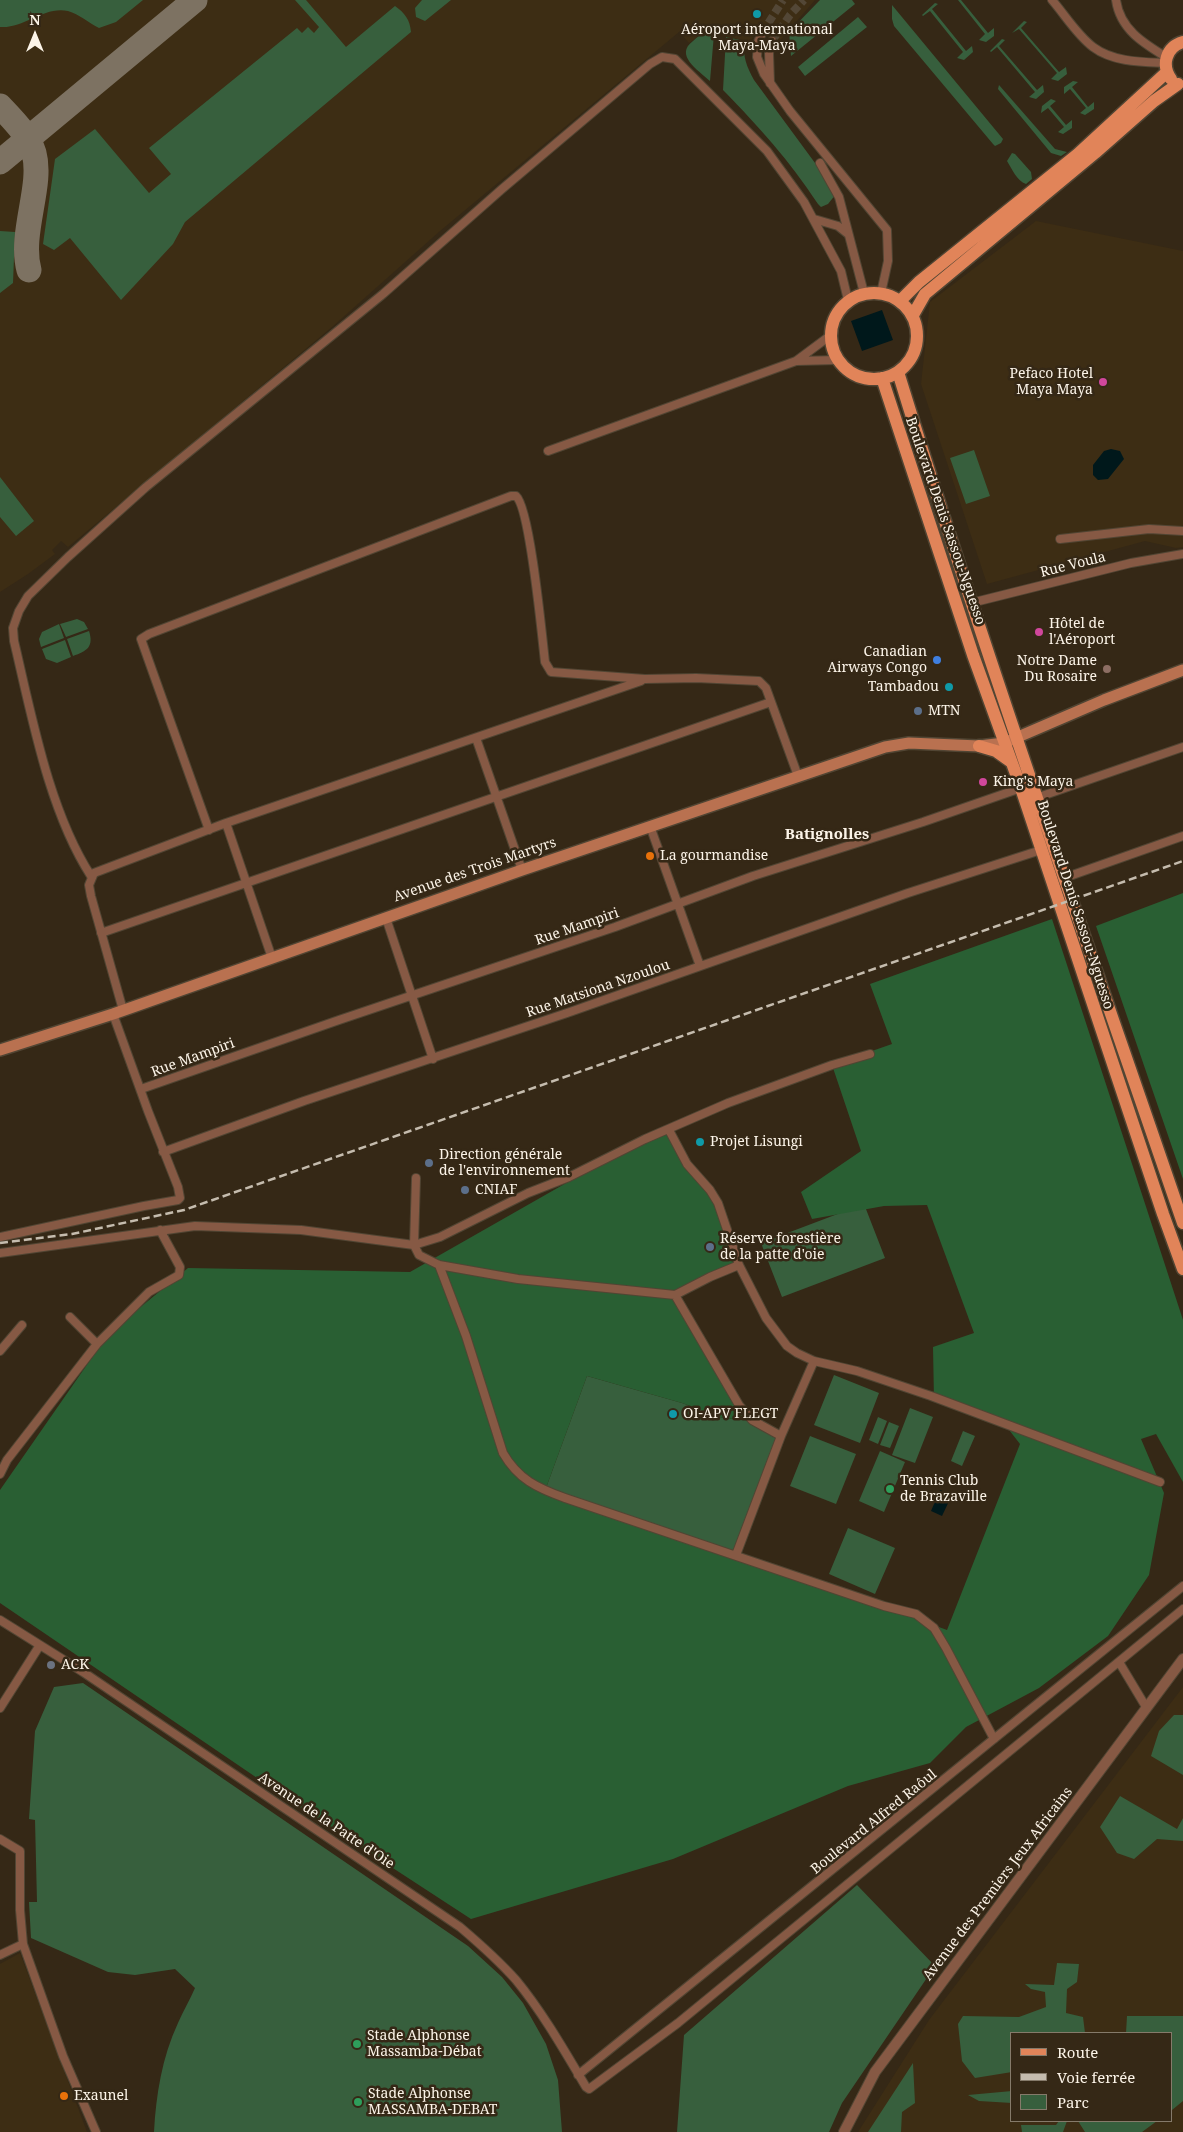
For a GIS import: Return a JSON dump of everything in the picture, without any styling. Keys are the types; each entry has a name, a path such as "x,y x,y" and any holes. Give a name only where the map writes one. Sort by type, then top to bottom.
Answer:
{"main road":[{"path":"900,300 919,282 1078,154 1166,64 1174,46 1183,42"},
{"path":"913,315 926,294 1095,153 1154,101 1180,85 1166,64"},
{"path":"864,293 881,293 900,300 913,315 918,332 915,350 908,362 898,372 882,378 866,378 850,372 838,360 831,345 831,328 837,312 848,300 864,293"},
{"name":"Boulevard Denis Sassou-Nguesso","path":"898,372 971,603 1009,737 1011,761 1183,1269"},
{"name":"Boulevard Denis Sassou-Nguesso","path":"882,378 899,434 1009,737 1036,798 1183,1222"},
{"name":"Avenue des Trois Martyrs","path":"0,1050 118,1012 522,870 798,776 898,744 979,746 1009,737 1183,670"},
{"name":"Avenue des Trois Martyrs","path":"965,745 1009,737"},
{"path":"979,746 996,751 1011,761"}],"street":[{"path":"1052,0 1093,47 1106,54 1134,61 1166,64"},
{"path":"1116,0 1118,10 1128,29 1166,64"},
{"path":"762,33 758,42 757,57 770,84 790,112 887,230 888,261 881,293"},
{"path":"770,84 768,53 772,40"},
{"path":"92,876 72,842 46,768 13,635 13,628 19,611 28,596 68,557 146,487 383,294 509,183 650,64 662,57 675,59 767,151 814,219 841,271 848,300"},
{"path":"820,163 839,197 864,293"},
{"path":"814,219 838,226 848,234"},
{"path":"548,450 796,361 831,335"},
{"path":"796,361 838,360"},
{"path":"209,830 141,639 167,627 506,498 516,496 522,505 530,543 546,667 550,672 556,674 645,679 696,678 759,681 766,688 772,702 798,776"},
{"path":"1060,539 1149,529 1183,531"},
{"name":"Rue Voula","path":"971,603 1131,563 1183,554"},
{"path":"0,1237 178,1200 181,1195 163,1152 141,1090 118,1012 89,885 92,876 98,871 226,823 645,679"},
{"path":"101,933 772,702"},
{"path":"476,738 522,870"},
{"path":"1036,798 1183,747"},
{"name":"Rue Mampiri","path":"141,1090 677,905 753,876 1021,788"},
{"path":"226,823 272,958"},
{"path":"650,826 700,966"},
{"path":"1064,878 1183,836"},
{"name":"Rue Matsiona Nzoulou","path":"163,1152 304,1101 433,1059 899,896 1041,850"},
{"path":"386,918 433,1059"},
{"path":"0,1253 195,1226 301,1230 414,1245 440,1237 528,1193 569,1177 645,1138 711,1114 832,1065 870,1054"},
{"path":"669,1130 687,1164 710,1190 718,1203 739,1265 766,1318 776,1334 797,1353 814,1361 897,1384 1160,1482"},
{"path":"416,1178 414,1245 419,1255 439,1265 518,1279 675,1295 739,1265"},
{"path":"0,1474 7,1460 97,1344 149,1292 180,1272 180,1267 160,1230"},
{"path":"439,1265 466,1336 503,1453 511,1467 522,1477 543,1490 884,1606 916,1614 929,1623 946,1648 994,1739"},
{"path":"675,1295 739,1405 752,1420 781,1436"},
{"path":"70,1317 97,1344"},
{"path":"0,1351 22,1325"},
{"path":"736,1555 781,1436 814,1361"},
{"path":"0,1453 7,1460"},
{"name":"Boulevard Alfred Raôul","path":"578,2075 951,1776 1183,1586"},
{"path":"1146,1707 1119,1662 1183,1610"},
{"name":"Avenue de la Patte d'Oie","path":"0,1620 220,1764 460,1927 488,1951 516,1980 555,2035 578,2075 589,2089 678,2023 1119,1662"},
{"path":"0,1708 40,1645"},
{"name":"Avenue des Premiers Jeux Africains","path":"844,2132 875,2072 1183,1659"},
{"path":"0,1692 8,1697"},
{"path":"1,1841 20,1852 20,1910 23,1944 63,2056 96,2132"},
{"path":"0,1955 23,1944"}],"shaded area":[{"name":"Aéroport international Maya-Maya","path":"0,0 815,0 777,44 757,29 750,42 711,33 701,34 689,43 679,32 440,231 332,327 68,547 61,541 52,550 55,554 0,592"},
{"path":"1036,221 1183,251 1183,547 1176,548 1145,541 987,584 921,384 930,302"},
{"path":"1183,1687 1183,2132 858,2132 929,2020"},
{"path":"20,1953 87,2132 0,2132 0,1964"}],"green space":[{"path":"0,0 143,0 116,22 99,28 72,12 59,10 42,14 17,25 0,27"},
{"path":"295,0 306,0 346,47 395,6 406,17 411,32 185,222 173,244 121,300 70,238 54,250 43,244 55,159 95,129 149,193 171,174 149,148 297,28 302,33 308,27 314,33 319,27"},
{"path":"422,0 451,0 425,21 416,17 415,8"},
{"path":"820,0 852,0 855,4 791,56 789,32"},
{"path":"958,0 961,0 988,33 994,28 994,36 986,42 979,40 985,34"},
{"path":"935,3 938,4 932,9 966,51 972,46 973,52 964,60 957,58 963,52 930,11 922,15"},
{"path":"892,5 1003,139 1001,143 995,146 993,144 894,26"},
{"path":"858,17 867,27 805,76 798,67"},
{"path":"1024,21 1027,22 1021,28 1059,72 1066,67 1067,74 1058,81 1051,79 1057,73 1019,29 1012,33"},
{"path":"707,32 714,34 710,81 694,67 686,52 688,46"},
{"path":"726,37 745,41 744,52 746,61 754,80 836,194 828,204 821,207 818,204 774,145 723,90"},
{"path":"1002,39 1005,40 999,46 1037,90 1043,85 1044,92 1036,99 1029,97 1035,92 997,47 990,51"},
{"path":"1073,81 1078,82 1072,87 1088,107 1094,102 1094,109 1085,115 1080,113 1086,108 1070,89 1064,94 1064,87"},
{"path":"999,85 1055,149 1067,152 1061,156 1051,153 998,89"},
{"path":"1051,99 1056,101 1050,106 1066,125 1072,120 1072,128 1063,134 1058,132 1064,127 1048,108 1041,113 1042,106"},
{"path":"1012,153 1031,172 1032,179 1026,184 1017,178 1007,161"},
{"path":"0,231 15,232 13,283 0,293"},
{"path":"974,450 990,496 966,504 950,458"},
{"path":"0,477 34,521 16,536 0,517"},
{"path":"77,619 84,622 88,629 66,637 60,624"},
{"path":"59,624 64,638 41,647 39,639 42,632"},
{"path":"89,631 90,645 86,650 73,656 67,639"},
{"path":"65,640 71,657 57,663 46,659 42,649"},
{"path":"1183,893 1183,1179 1096,926"},
{"path":"1052,919 1183,1320 1183,1482 1156,1434 1141,1439 1164,1493 1149,1575 1108,1636 1039,1688 966,1727 930,1763 848,1786 673,1859 471,1919 310,1814 0,1603 0,1490 109,1333 188,1268 410,1272 647,1137 669,1130 681,1152 710,1189 739,1265 675,1295 752,1420 723,1418 682,1403 587,1376 546,1488 747,1557 947,1630 1020,1444 1006,1426 934,1400 933,1347 974,1333 927,1205 884,1206 812,1219 801,1192 861,1151 832,1065 892,1044 870,984"},
{"path":"864,1204 885,1258 782,1297 761,1243"},
{"path":"834,1375 879,1393 860,1443 814,1425"},
{"path":"587,1376 682,1403 723,1418 752,1420 781,1436 736,1555 546,1488"},
{"path":"910,1408 933,1417 915,1463 892,1455"},
{"path":"878,1417 887,1421 878,1444 869,1440"},
{"path":"889,1422 899,1426 890,1448 880,1445"},
{"path":"963,1431 975,1436 962,1466 951,1461"},
{"path":"810,1436 856,1454 836,1504 790,1486"},
{"path":"880,1451 905,1462 884,1512 859,1501"},
{"path":"848,1528 895,1548 875,1594 829,1574"},
{"path":"83,1683 468,1946 502,1977 523,2003 546,2044 558,2080 562,2132 154,2132 158,2090 164,2063 172,2036 195,1988 175,1969 135,1975 108,1972 31,1938 29,1902 37,1902 35,1820 29,1819 35,1731 54,1687"},
{"path":"1174,1715 1183,1715 1183,1775 1151,1756 1159,1731"},
{"path":"1120,1796 1177,1829 1183,1818 1183,1841 1157,1839 1134,1859 1117,1853 1100,1827"},
{"path":"857,1885 935,1966 842,2103 829,2132 677,2132 684,2035"},
{"path":"1057,1963 1079,1964 1077,1982 1067,1989 1066,2013 1083,2017 1085,2032 1010,2032 1010,2072 975,2078 962,2061 958,2024 963,2016 1019,2017 1046,2007 1045,1992 1031,1989 1025,1984 1054,1985"},
{"path":"1127,2016 1183,2016 1183,2101 1173,2109 1173,2032 1126,2032"},
{"path":"913,2063 915,2103 902,2112 901,2132 868,2132"},
{"path":"1010,2091 1010,2103 979,2101 968,2095"},
{"path":"1058,2122 1067,2122 1063,2132 1022,2132 1021,2125 1056,2125"},
{"path":"1079,2122 1156,2122 1142,2132 1085,2132"}],"water":[{"path":"882,310 893,340 862,351 851,321"},
{"path":"1111,449 1120,451 1124,459 1108,479 1098,480 1093,475 1093,465 1104,451"},
{"path":"940,1490 952,1495 942,1516 931,1511"}],"taxiway":[{"path":"0,162 195,0"},
{"path":"0,106 24,133 34,153 36,180 27,241 29,270"}],"tunnel":[{"path":"762,33 783,0"},
{"path":"772,41 790,15 804,0"}],"railway":[{"path":"0,1243 72,1234 184,1210 1183,861"}],"place":[{"name":"Aéroport international Maya-Maya","path":"757,14"},
{"name":"Pefaco Hotel Maya Maya","path":"1103,382"},
{"name":"Hôtel de l'Aéroport","path":"1039,632"},
{"name":"Canadian Airways Congo","path":"937,660"},
{"name":"Notre Dame Du Rosaire","path":"1107,669"},
{"name":"Tambadou","path":"949,687"},
{"name":"MTN","path":"918,711"},
{"name":"King's Maya","path":"983,782"},
{"name":"La gourmandise","path":"650,856"},
{"name":"Projet Lisungi","path":"700,1142"},
{"name":"Direction générale de l'environnement","path":"429,1163"},
{"name":"CNIAF","path":"465,1190"},
{"name":"Réserve forestière de la patte d'oie","path":"710,1247"},
{"name":"OI-APV FLEGT","path":"673,1414"},
{"name":"Tennis Club de Brazaville","path":"890,1489"},
{"name":"ACK","path":"51,1665"},
{"name":"Stade Alphonse Massamba-Débat","path":"357,2044"},
{"name":"Exaunel","path":"64,2096"},
{"name":"Stade Alphonse MASSAMBA-DEBAT","path":"358,2102"}],"district":[{"name":"Batignolles","path":"827,835"}]}
